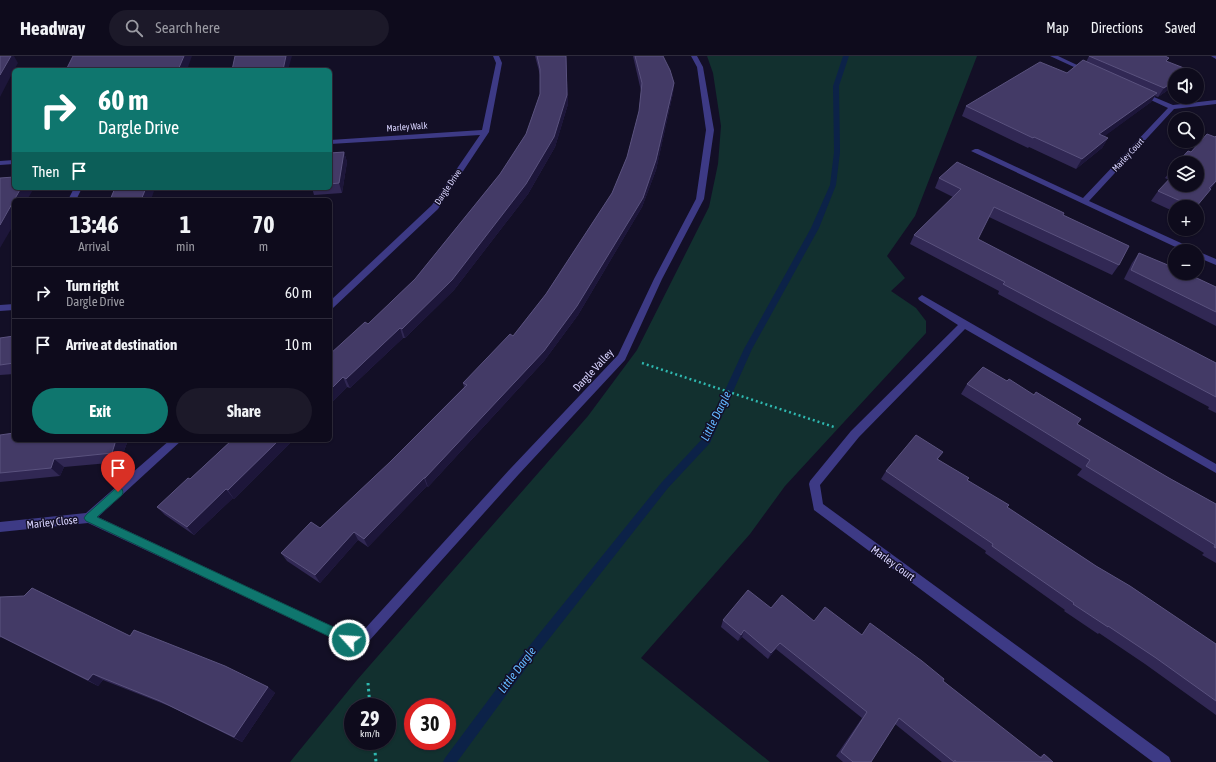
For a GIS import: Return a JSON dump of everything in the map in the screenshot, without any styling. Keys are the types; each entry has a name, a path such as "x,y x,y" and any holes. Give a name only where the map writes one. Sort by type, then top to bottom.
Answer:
{"street":[{"name":"Dargle Drive","path":"332,304 435,207 485,132 499,63 496,56"},
{"name":"Dargle Valley","path":"364,637 515,471 622,357 658,278 700,199 710,130 700,66 694,56"},
{"path":"1053,56 1094,74"},
{"path":"1136,92 1172,107 1216,102"},
{"name":"Marley Court","path":"1084,202 1172,107"},
{"name":"Marley Walk","path":"332,142 485,132"},
{"path":"975,151 1176,244"},
{"path":"0,163 12,162"},
{"path":"1204,257 1216,262"},
{"path":"332,294 342,295"},
{"path":"922,298 964,324 1216,469"},
{"path":"0,308 12,306"},
{"name":"Marley Court","path":"964,324 855,434 814,484 818,507 1164,762"},
{"path":"89,518 176,442"},
{"name":"Marley Close","path":"0,527 89,518 349,640 364,637"}],"path":[{"path":"642,363 716,389 855,434"},
{"path":"368,683 369,698"},
{"path":"375,750 376,762"}],"green space":[{"path":"707,56 977,56 915,216 887,256 905,278 891,291 916,308 926,321 926,333 785,486 750,534 641,658 770,762 290,762 357,680 588,416 637,350 709,207 718,164 721,126 713,73"}],"building":[{"path":"0,56 11,56 0,75"},
{"path":"73,56 184,56 179,68 67,68"},
{"path":"235,56 286,56 283,68 232,68"},
{"path":"537,56 566,56 567,95 554,137 526,184 452,280 402,329 400,328 346,379 343,377 332,388 332,352 365,322 368,324 415,279 500,174 526,134 540,94 540,69"},
{"path":"635,56 663,56 670,70 674,83 656,160 643,198 577,306 544,351 425,478 364,539 354,532 315,575 281,553 311,522 320,528 390,462 467,385 463,383 510,334 513,336 546,294 612,193 627,157 639,111 642,83"},
{"path":"1089,56 1165,56 1169,58 1166,61 1184,68 1168,68 1168,85 1164,88"},
{"path":"1083,60 1157,93 1099,134 1108,138 1082,159 1034,137 1033,138 966,106 1040,62 1067,73"},
{"path":"1207,134 1216,136 1216,181 1209,188 1211,189 1202,200 1178,200 1158,191 1168,180 1168,192 1204,192 1204,156 1183,156 1188,151 1191,152 1195,148 1204,148 1204,137"},
{"path":"344,152 339,183 332,184 332,153"},
{"path":"957,162 1129,246 1119,265 994,207 978,239 1216,363 1216,397 1003,284 1005,282 914,235 961,189 939,178"},
{"path":"12,177 12,190 20,190 15,198 12,198 12,204 0,225 0,178"},
{"path":"114,190 145,190 142,198 111,198"},
{"path":"1139,253 1168,265 1168,280 1201,280 1216,287 1216,312 1131,270"},
{"path":"12,336 12,363 0,365 0,338"},
{"path":"983,367 1007,381 1009,379 1034,395 1036,392 1081,419 1077,424 1216,504 1216,548 1214,547 1215,545 1086,466 1090,460 967,384"},
{"path":"12,433 12,442 115,442 112,453 54,459 51,468 0,473 0,435"},
{"path":"916,435 943,452 937,459 969,478 967,480 1009,505 1007,507 1096,566 1130,586 1216,644 1216,701 1156,658 1073,604 1074,603 992,546 993,544 886,471"},
{"path":"230,442 277,442 228,490 226,489 187,527 157,507 188,478 190,479"},
{"path":"32,588 130,636 134,630 225,666 268,687 234,737 160,701 93,674 88,680 0,636 0,597 24,596"},
{"path":"748,590 771,608 782,595 814,621 825,607 862,635 870,623 922,661 944,679 943,681 1041,758 1044,754 1053,762 956,762 955,760 954,762 899,718 871,762 853,762 841,752 867,712 780,643 771,653 744,630 741,635 723,620"}],"waterway":[{"name":"Little Dargle","path":"449,762 526,659 665,485 707,440 748,349 815,228 833,185 837,152 836,86 846,56"}],"route":[{"path":"118,492 89,518 349,640"}]}
